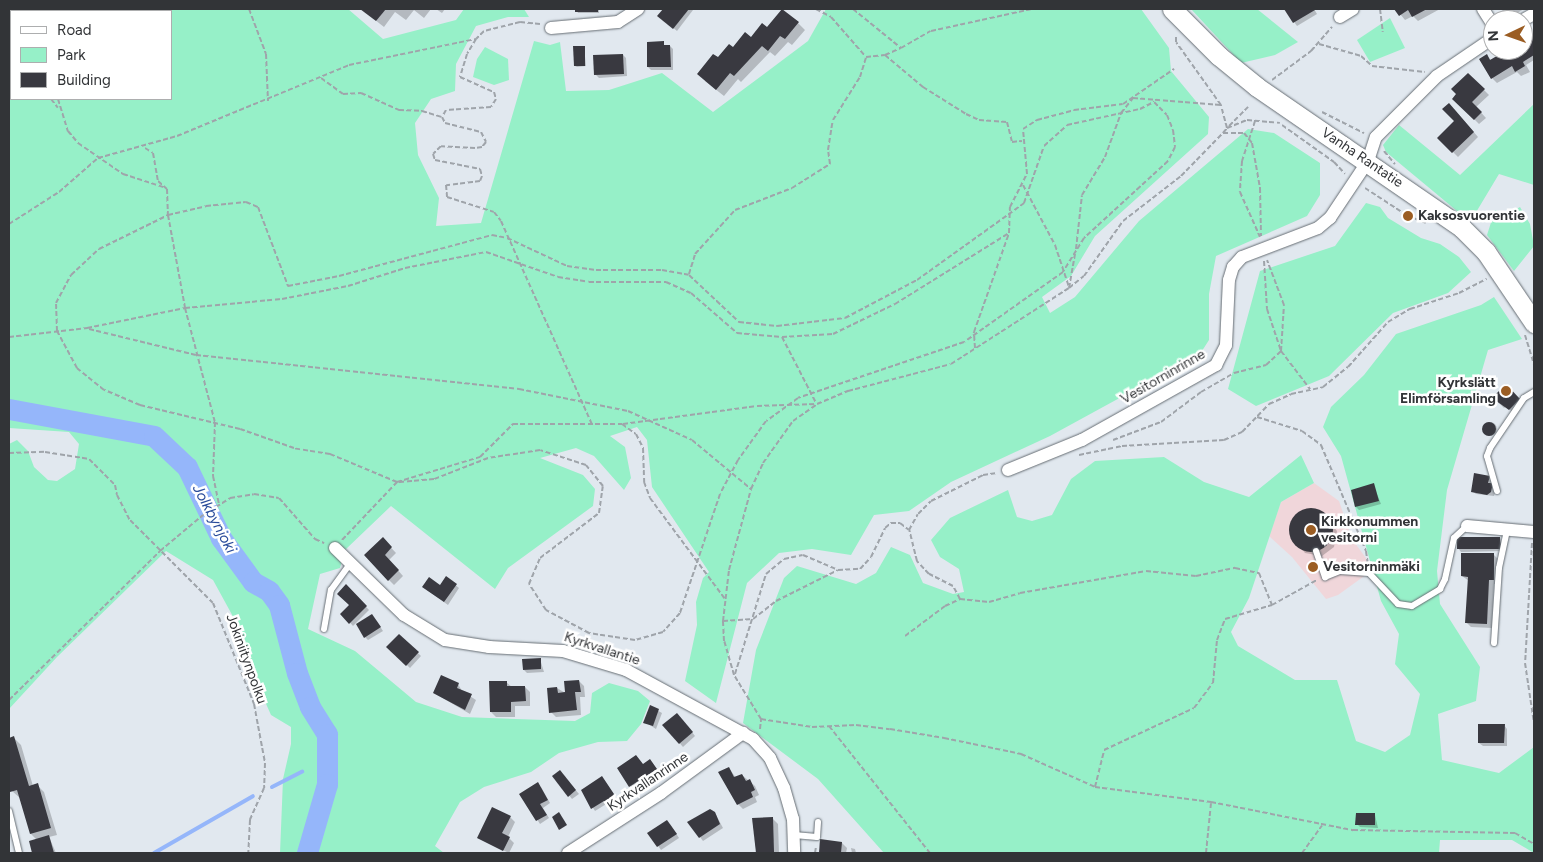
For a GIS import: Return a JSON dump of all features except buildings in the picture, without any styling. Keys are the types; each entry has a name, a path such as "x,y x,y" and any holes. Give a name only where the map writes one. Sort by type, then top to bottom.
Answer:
{"main road":[{"name":"Vanha Rantatie","path":"1172,9 1219,56 1257,87 1368,161 1462,228 1486,252 1534,323"}],"street":[{"path":"551,28 618,22 638,9"},
{"path":"1340,16 1353,9"},
{"path":"1368,161 1374,140 1437,76 1483,45"},
{"name":"Vesitorninrinne","path":"1008,470 1074,444 1216,365 1226,345 1229,280 1233,267 1242,257 1262,245 1318,228 1330,218 1368,161"},
{"path":"1467,526 1534,532"},
{"name":"Kyrkvallantie","path":"335,548 404,615 445,640 489,647 563,651 626,670 759,744 778,773 790,805 794,853"},
{"name":"Kyrkvallanrinne","path":"568,853 661,793 743,734"}],"lane":[{"path":"1497,491 1487,456 1490,448 1524,398 1534,392"},
{"path":"1316,552 1324,576 1340,571 1369,573 1398,604 1405,607 1420,604 1440,589 1454,538 1467,526"},
{"path":"1494,643 1499,568 1507,529"},
{"path":"324,629 331,590 351,562"},
{"path":"9,811 19,853"},
{"path":"794,836 817,837 818,822"}],"path":[{"path":"248,9 266,54 268,101"},
{"path":"816,9 831,17 866,58"},
{"path":"853,9 901,48"},
{"path":"866,58 885,55 930,31 1032,9"},
{"path":"1380,9 1383,32"},
{"path":"1270,81 1319,44 1340,16"},
{"path":"442,117 446,110 491,107 496,99 494,92 460,77 467,54 484,31 520,22 551,28"},
{"path":"1176,31 1176,42 1221,105 1227,128"},
{"path":"9,224 59,192 98,158 144,147 268,101 349,65 476,40"},
{"path":"1319,44 1361,56 1372,66 1427,72 1437,76"},
{"path":"885,55 923,87 966,114 979,120 1007,122 1012,142 1022,141"},
{"path":"689,275 694,254 735,210 792,188 830,164 828,150 833,120 860,76 866,58"},
{"path":"975,348 974,335 1008,233 1010,214 1027,174 1022,141 1023,129 1037,120 1074,110 1123,104 1174,69"},
{"path":"320,78 343,94 361,94 399,110 422,111 442,117 445,123 481,132 486,142 482,147 441,146 434,149 436,160 480,169 482,176 474,182 451,182 444,190 447,197 494,212 592,425"},
{"path":"1133,98 1221,105"},
{"path":"1069,288 1076,251 1082,195 1105,157 1121,113 1133,98"},
{"path":"52,100 78,143 123,174 167,189"},
{"path":"58,100 59,110"},
{"path":"1154,102 1167,115 1173,130 1175,148 1168,161 1084,238 1065,269 974,335 934,353 809,394 791,403 766,421 720,494 680,613 663,632 635,640 589,633 546,610 529,584 540,558 599,513 603,486 586,465 540,450 488,458 434,479 397,482 330,454 294,448 215,422 140,404 104,390 76,368 57,332 56,303 71,275 99,249 168,215 206,206 246,202 258,207 288,286 339,276 492,235 507,238 567,266 596,270 662,270 689,275 738,322 777,326 845,318 917,280 1010,214 1024,203 1044,146 1067,125 1121,113 1154,102"},
{"path":"759,744 761,719 734,675 724,641 723,621 729,570 751,489 779,437 793,421 817,404 848,391 951,364 1069,288 1084,276 1123,222 1181,176 1248,107"},
{"path":"1314,107 1356,131"},
{"path":"1227,128 1247,120 1280,123"},
{"path":"1255,121 1242,161 1240,192 1262,245 1267,309 1281,351 1311,390"},
{"path":"144,147 153,154 158,181 167,189 168,215 185,308 196,356 215,422 213,476 219,505"},
{"path":"1023,185 1065,269 1069,288"},
{"path":"9,337 86,328 185,308 282,299 348,286 405,268 486,252 558,277 589,282 666,282 691,293 737,332 782,337 833,334 895,304 1008,233"},
{"path":"1074,444 1079,455 1086,455 1122,446 1224,440 1242,432 1269,404 1323,387 1348,367 1388,322 1410,309 1459,293 1489,278"},
{"path":"86,328 196,356 519,389 628,411 692,440 751,489"},
{"path":"782,337 809,394 817,404"},
{"path":"9,700 160,551 203,516 230,498 254,494 279,498 316,539 335,548 397,482 480,457 513,424 622,424 646,419 791,403 817,404"},
{"path":"1257,417 1302,432 1321,445 1366,551 1369,573"},
{"path":"622,424 636,434 643,448 644,482 650,498 725,599"},
{"name":"Jokiniitynpolku","path":"9,453 45,452 89,459 116,485 117,495 130,520 160,551 195,582 213,603 235,650 254,704 266,763 264,788 250,820 248,853"},
{"path":"909,530 918,514 931,501 983,475 1008,470"},
{"path":"1534,508 1525,663 1534,723"},
{"path":"723,621 753,619 776,601 838,570 860,569 871,557 885,528 891,523 900,524 909,530 917,561 929,574 953,586 960,599"},
{"path":"734,675 766,574 784,559 803,555 838,570"},
{"path":"905,636 945,606 960,599 989,602 1020,593 1146,571 1196,576 1234,568 1259,573 1272,606"},
{"path":"1095,787 1104,750 1194,708 1213,683 1217,640 1225,619 1272,606 1324,576"},
{"path":"761,719 798,725 890,729 1020,754 1095,787 1211,802 1353,830 1515,833 1534,844"},
{"path":"829,726 930,853"},
{"path":"1206,853 1211,802"},
{"path":"1302,853 1322,824"}],"shaded area":[{"path":"1314,483 1339,501 1352,539 1374,569 1338,595 1326,599 1292,557 1269,536 1281,502"}],"green space":[{"path":"9,9 348,9 383,39 456,20 464,9 524,9 529,17 508,17 476,26 456,64 455,91 431,99 415,123 418,155 439,198 436,226 481,223 534,41 550,45 560,42 566,91 609,90 662,73 713,112 808,41 826,9 1141,9 1169,48 1171,71 1209,117 1208,134 1095,236 1071,276 1042,297 1050,313 1075,297 1139,221 1248,129 1274,133 1320,163 1320,195 1307,216 1216,256 1209,294 1209,340 1200,354 1050,436 951,482 909,511 874,515 851,555 812,549 779,553 747,583 716,703 685,681 697,625 696,602 703,578 709,572 652,487 647,440 637,427 610,436 625,447 631,478 624,490 594,456 576,448 540,458 583,475 595,489 593,506 508,568 495,589 391,506 345,550 340,568 320,574 308,629 355,651 416,702 462,717 575,721 590,713 592,693 609,683 638,691 650,701 641,724 627,741 598,742 559,753 531,772 484,787 460,802 435,846 444,853 280,853 283,779 291,744 291,727 271,715 251,670 242,633 213,580 166,551 57,657 9,709 9,444 17,440 28,451 34,467 48,480 57,481 75,469 79,444 69,432 9,428"},
{"path":"1191,9 1257,9 1298,42 1275,55 1241,63"},
{"path":"1390,18 1405,48 1370,62 1357,40"},
{"path":"485,47 508,59 509,80 494,85 473,77 477,59"},
{"path":"1534,104 1534,185 1499,174 1472,219 1457,211 1386,152 1383,145 1399,125 1460,175"},
{"path":"1366,203 1380,207 1388,218 1421,238 1440,244 1459,257 1471,272 1448,293 1393,313 1329,376 1256,406 1228,389 1260,271 1335,246"},
{"path":"1520,207 1530,224 1534,246 1514,271 1487,235 1495,210 1506,215"},
{"path":"1494,297 1522,339 1488,350 1447,490 1437,571 1440,604 1480,667 1476,701 1438,714 1442,760 1499,773 1534,747 1534,853 1512,840 1440,840 1439,853 884,853 818,779 743,723 756,650 784,578 797,566 856,584 876,573 891,547 910,555 923,583 953,594 964,592 959,569 940,557 931,540 950,518 1008,490 1017,517 1032,521 1052,515 1071,479 1095,461 1164,457 1204,482 1249,497 1301,455 1314,483 1281,502 1249,598 1231,632 1238,646 1295,680 1337,680 1356,741 1385,752 1410,735 1420,694 1395,664 1399,634 1381,601 1341,456 1323,427 1331,407 1364,375 1396,334 1481,305"}],"waterway":[{"name":"Jolkbynjoki","path":"9,409 154,436 187,467 221,538 253,582 269,591 279,605 297,673 310,707 327,734 327,784 307,853"},
{"path":"272,787 302,772"},
{"path":"154,853 253,796"}],"place":[{"name":"Kaksosvuorentie","path":"1408,216"},
{"name":"Kyrkslätt Elimförsamling","path":"1506,391"},
{"name":"Kirkkonummen vesitorni","path":"1311,530"},
{"name":"Vesitorninmäki","path":"1313,567"}]}
